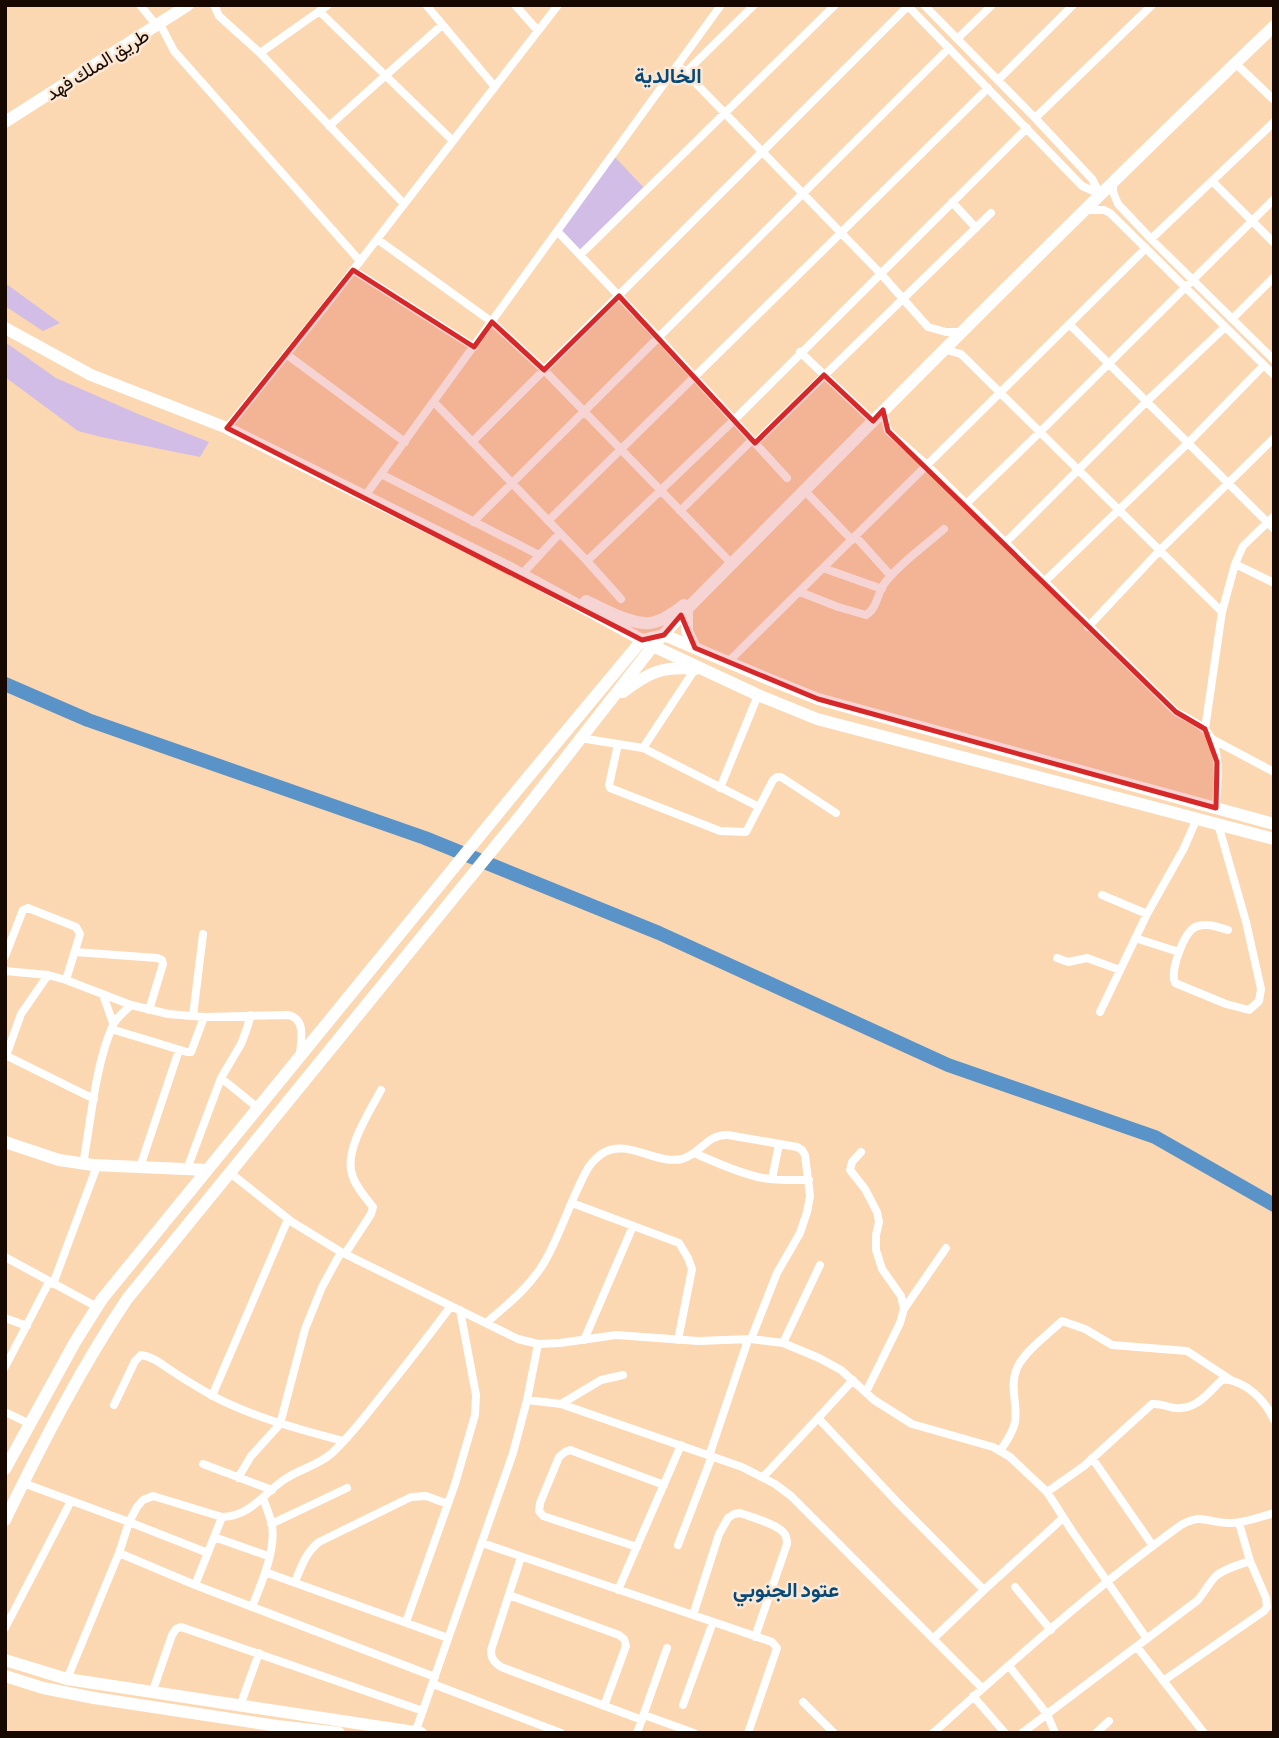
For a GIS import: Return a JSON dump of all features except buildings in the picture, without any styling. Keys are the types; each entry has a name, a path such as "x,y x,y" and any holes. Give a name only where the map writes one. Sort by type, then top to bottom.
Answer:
{"street":[{"path":"140,5 159,25 174,51 360,261"},
{"name":"طريق الملك فهد","path":"5,122 188,5"},
{"path":"214,5 219,16 260,52 404,204"},
{"path":"260,52 328,5"},
{"path":"426,5 495,87"},
{"path":"515,5 538,31"},
{"path":"227,428 558,5"},
{"path":"365,496 721,5"},
{"path":"686,72 754,5"},
{"path":"580,255 835,5"},
{"path":"925,5 1092,179 1100,194"},
{"path":"957,39 992,5"},
{"path":"998,80 1073,5"},
{"path":"1035,118 1152,5"},
{"path":"472,442 908,6 1082,186 1100,194"},
{"path":"319,11 453,141"},
{"path":"329,126 443,24"},
{"path":"5,1469 97,1307 509,800 648,643 664,635 943,349 1274,26"},
{"path":"473,522 949,48"},
{"path":"1235,63 1274,100"},
{"path":"678,65 880,273 928,327 946,332 961,332"},
{"path":"548,521 988,88"},
{"path":"1151,239 1274,122"},
{"path":"587,561 734,420 1027,128"},
{"path":"1113,181 1118,204 1273,358"},
{"path":"1212,181 1274,243"},
{"path":"966,504 1274,199"},
{"path":"951,202 976,228"},
{"path":"1084,210 1096,209 1110,213 1274,375"},
{"path":"680,511 991,213"},
{"path":"558,232 787,478"},
{"path":"377,239 492,322 544,370 732,563"},
{"path":"728,662 1146,248"},
{"path":"353,270 474,347"},
{"path":"1232,319 1274,277"},
{"path":"5,319 44,349"},
{"path":"1069,324 1228,484 1272,522 1243,546 1235,564 1222,612 1205,729"},
{"path":"1005,543 1225,327"},
{"path":"5,328 91,374 227,428 517,571 699,669 817,719 1274,839"},
{"path":"943,349 961,354 1222,612"},
{"path":"800,352 873,421"},
{"path":"286,354 405,442"},
{"path":"1044,582 1188,443 1264,365"},
{"path":"434,402 621,599"},
{"path":"883,410 888,431 927,465 1176,712 1205,729 1212,739 1217,762 1216,808"},
{"path":"1088,626 1160,550 1274,438"},
{"path":"381,474 539,555"},
{"path":"804,490 891,576"},
{"path":"800,592 866,615 872,612 891,576 943,529"},
{"path":"517,571 539,555 560,533"},
{"path":"1235,564 1274,583"},
{"path":"823,568 882,589"},
{"path":"517,571 633,621 646,624 665,618 717,578"},
{"path":"687,609 687,631 695,648"},
{"path":"664,635 818,699 1274,824"},
{"path":"5,1520 69,1393 127,1299 520,816 606,705 648,643"},
{"path":"606,705 641,678 663,669 699,669"},
{"path":"643,748 699,669"},
{"path":"720,788 758,695"},
{"path":"580,738 643,748 759,807"},
{"path":"1212,739 1274,772"},
{"path":"618,744 609,785 613,790 720,831 746,832 777,776 836,813"},
{"path":"1100,1012 1197,818"},
{"path":"1218,824 1246,922 1261,989 1259,1001 1249,1010 1226,1004 1175,983 1172,977 1183,943 1195,928 1208,924 1228,930"},
{"path":"1102,895 1147,914"},
{"path":"5,956 25,908 28,908 76,927 80,934 66,980"},
{"path":"193,1016 204,934"},
{"path":"1135,938 1179,952"},
{"path":"75,952 162,960 149,1010"},
{"path":"1057,958 1068,962 1087,958 1120,970"},
{"path":"5,971 48,975 131,1006 149,1010 204,1017 296,1017 301,1024 300,1056"},
{"path":"48,975 21,1014 6,1056 94,1099"},
{"path":"103,995 113,1026"},
{"path":"83,1164 103,1057 113,1026 131,1006"},
{"path":"187,1169 221,1078 241,1044 251,1015"},
{"path":"113,1026 191,1052 204,1017"},
{"path":"139,1167 179,1050"},
{"path":"221,1078 258,1108"},
{"path":"238,1478 251,1456 280,1424 305,1329 322,1287 371,1213 373,1207 356,1184 351,1171 352,1153 381,1090"},
{"path":"486,1323 517,1297 543,1264 557,1240 589,1166 603,1153 616,1149 632,1150 658,1158 680,1159 694,1153 718,1134 802,1150 809,1180 807,1212 800,1233 777,1273 749,1340 678,1545"},
{"path":"5,1142 60,1160 97,1166 207,1170"},
{"path":"772,1179 779,1144"},
{"path":"862,1152 852,1162 850,1170 877,1212 879,1222 876,1250 882,1269 901,1296 904,1309"},
{"path":"694,1153 760,1178 809,1180"},
{"path":"5,1367 51,1283 97,1166"},
{"path":"229,1172 288,1219 343,1253 518,1339 538,1344 616,1335 698,1341 749,1340 783,1343 819,1358 841,1370 874,1400 912,1424 993,1447 1023,1468 1047,1492 1147,1639"},
{"path":"572,1203 679,1243 692,1269 678,1340"},
{"path":"212,1396 288,1219"},
{"path":"584,1340 633,1226"},
{"path":"866,1392 900,1323 904,1309 946,1248"},
{"path":"5,1257 97,1307"},
{"path":"783,1343 820,1265"},
{"path":"67,1679 136,1507 143,1500 153,1496 222,1517 244,1511 285,1479 331,1454 410,1361 451,1306"},
{"path":"406,1622 448,1504 475,1415 477,1395 460,1310"},
{"path":"5,1318 27,1326"},
{"path":"1000,1451 1015,1423 1013,1387 1017,1366 1062,1321 1085,1329 1112,1345 1187,1350 1262,1400 1274,1419"},
{"path":"5,1660 67,1679 417,1732 513,1453 538,1344"},
{"path":"114,1405 135,1361 141,1355 159,1361 212,1396 280,1424 343,1441"},
{"path":"561,1404 601,1380 623,1375"},
{"path":"1047,1492 1092,1458 1152,1404 1190,1407 1206,1398 1223,1379 1231,1380"},
{"path":"763,1477 853,1380"},
{"path":"527,1400 561,1404 763,1477 791,1496 982,1689"},
{"path":"5,1412 30,1424"},
{"path":"818,1418 984,1590"},
{"path":"618,1590 681,1446"},
{"path":"637,1547 543,1516 538,1511 559,1457 570,1450 664,1485"},
{"path":"1092,1458 1153,1546"},
{"path":"203,1464 272,1490"},
{"path":"23,1483 208,1553"},
{"path":"271,1524 347,1488"},
{"path":"295,1582 305,1558 319,1542 411,1497 426,1496 448,1504"},
{"path":"252,1607 265,1572 272,1536 263,1498"},
{"path":"5,1628 71,1501"},
{"path":"693,1615 719,1534 728,1518 740,1513 777,1527 784,1532 787,1539 755,1637"},
{"path":"938,1731 973,1696 1108,1582 1181,1525 1192,1518 1220,1523 1239,1522 1274,1513"},
{"path":"195,1585 222,1517"},
{"path":"933,1639 1063,1518"},
{"path":"1163,1681 1266,1607 1266,1598 1250,1560 1239,1522"},
{"path":"214,1537 268,1556"},
{"path":"482,1543 772,1642 777,1648 748,1733"},
{"path":"119,1553 561,1733"},
{"path":"521,1557 491,1650 491,1657 495,1662 501,1667 604,1706 694,1733"},
{"path":"1022,1733 1198,1600 1214,1577 1250,1560"},
{"path":"265,1572 448,1638"},
{"path":"1015,1587 1051,1630"},
{"path":"509,1595 624,1639 626,1646 604,1706"},
{"path":"684,1705 713,1622"},
{"path":"152,1693 172,1635 176,1629 186,1628 423,1712"},
{"path":"1137,1647 1204,1733"},
{"path":"637,1733 667,1648"},
{"path":"240,1706 259,1653"},
{"path":"1009,1666 1047,1714 1055,1733"},
{"path":"5,1676 43,1688 94,1698 339,1733"},
{"path":"973,1696 1005,1733"},
{"path":"803,1702 834,1733"},
{"path":"1096,1733 1109,1721"}],"highlighted area":[{"path":"353,270 474,347 492,322 544,370 619,296 755,443 824,375 873,421 883,410 888,431 1176,712 1205,729 1217,762 1216,808 818,699 695,648 681,615 664,635 642,640 227,428"}],"shaded area":[{"path":"613,155 646,190 580,255 558,232"},
{"path":"5,283 60,323 43,331 5,306"},
{"path":"5,342 56,378 209,442 200,457 78,431 5,377"}],"waterway":[{"path":"5,684 88,720 425,838 659,933 948,1065 1155,1137 1274,1205"}],"district":[{"name":"الخالدية","path":"668,75"},
{"name":"عتود الجنوبي","path":"786,1589"}]}
